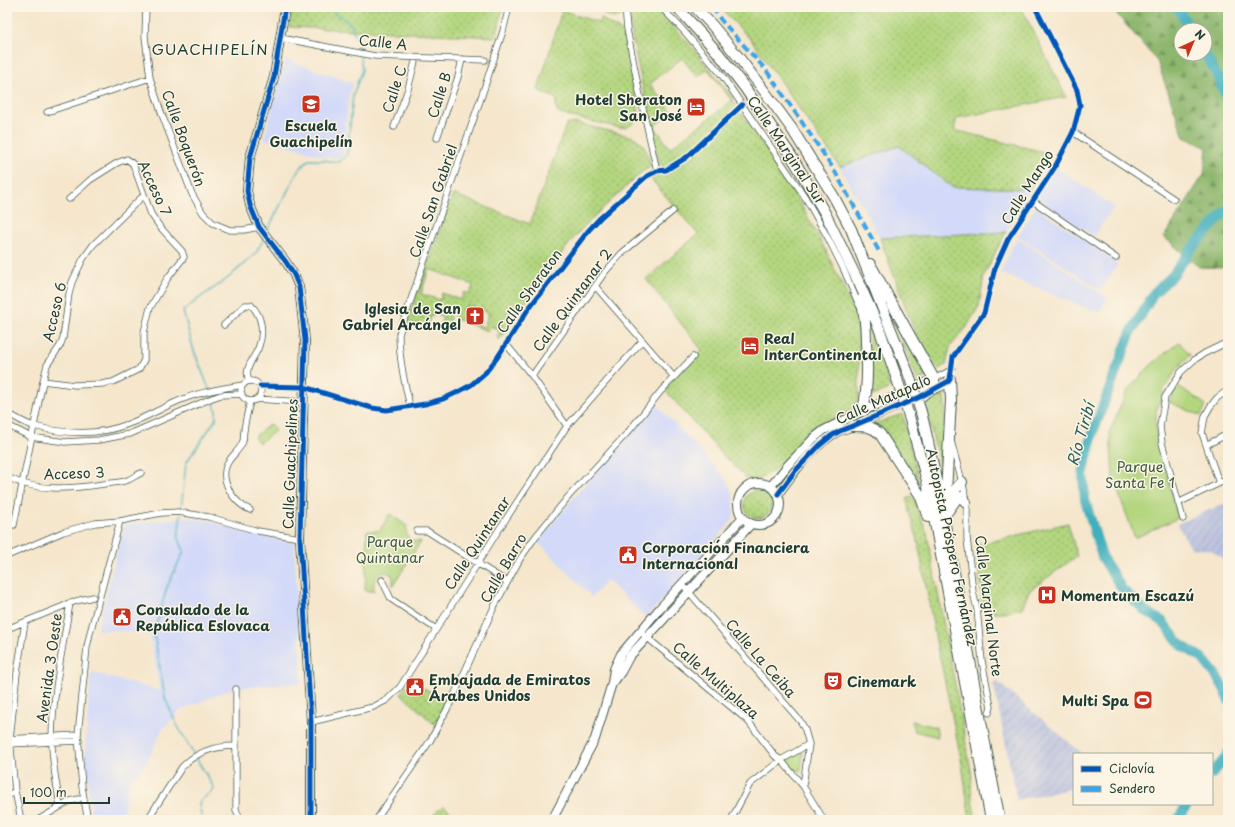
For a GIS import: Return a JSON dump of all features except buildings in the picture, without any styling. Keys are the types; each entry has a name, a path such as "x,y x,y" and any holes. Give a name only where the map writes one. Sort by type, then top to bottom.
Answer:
{"highway":[{"name":"Autopista Próspero Fernández","path":"676,7 719,54 792,157 839,240 879,328 909,416 927,481 991,820"},
{"name":"Autopista Próspero Fernández","path":"695,7 740,59 792,129 834,197 851,229 909,375 921,412 929,444 956,582 986,754 1000,820"},
{"path":"851,229 927,365 944,377 951,400 946,500 956,582"},
{"path":"839,240 860,294 866,324 868,371 867,392 863,411"},
{"path":"920,397 944,377"},
{"path":"853,426 873,428 880,434 899,462 920,495 942,559"},
{"path":"946,500 962,482"},
{"path":"948,512 957,498 961,497 966,502"}],"street":[{"name":"Calle Boquerón","path":"146,7 145,36 150,78 161,112 192,194 203,213 214,223 230,230 263,232"},
{"name":"Calle Guachipelines","path":"285,7 274,77 250,164 247,191 250,205 263,232 294,275 300,287 305,340 300,538 311,722 311,820"},
{"name":"Calle San Gabriel","path":"410,406 403,381 399,334 483,92 503,31 509,7"},
{"path":"625,7 639,91 657,171"},
{"name":"Calle Marginal Sur","path":"661,7 721,74 806,197 843,268 866,324"},
{"name":"Calle Mango","path":"944,377 953,357 984,313 995,268 1008,239 1055,167 1073,132 1080,105 1079,97 1058,50 1035,7"},
{"name":"Calle A","path":"280,38 375,56 485,60"},
{"name":"Calle C","path":"394,127 408,89 416,58"},
{"name":"Calle B","path":"437,138 458,77 462,59"},
{"path":"47,112 150,78"},
{"name":"Calle Sheraton","path":"260,386 304,387 372,408 387,410 425,404 443,399 471,385 486,372 497,358 529,308 588,231 600,218 647,176 657,171 666,170 687,157 742,105"},
{"path":"1073,132 1174,199"},
{"name":"Acceso 7","path":"43,381 76,385 102,384 113,382 139,369 144,360 144,332 150,308 167,279 184,257 182,251 155,221 151,214 133,164 127,159 117,163 90,180 69,199"},
{"name":"Acceso 6","path":"14,525 43,381 47,365 60,346 63,338 67,302 72,282 82,259 93,245 144,195"},
{"path":"1033,201 1116,258"},
{"name":"Calle Quintanar 2","path":"532,376 605,272 622,253 673,211"},
{"path":"596,286 674,377"},
{"path":"224,325 245,305 252,305 256,309 262,326 259,347 248,368 246,376 249,381"},
{"name":"Calle Quintanar","path":"311,722 373,707 387,700 400,687 478,563 568,426 642,340"},
{"path":"1183,519 1162,443 1160,426 1165,397 1181,372 1194,360 1228,342"},
{"path":"506,344 532,376 568,426"},
{"name":"Calle Barro","path":"376,820 430,741 452,700 494,608 520,559 536,536 569,496 629,431 692,357"},
{"name":"Calle Matapalo","path":"770,486 814,438 824,430 863,411 944,377"},
{"path":"7,413 32,431 91,432 128,425 140,418 186,398 210,390 243,385 249,381 257,382 260,386 261,394 256,399"},
{"path":"243,385 241,391 242,394 245,398 250,400 256,399 303,402"},
{"path":"1219,483 1202,433 1205,416 1217,398 1228,390"},
{"path":"7,425 32,431 65,442 99,440 130,434 212,398 242,394"},
{"name":"Calle Matapalo","path":"778,494 795,471 820,445 840,431 920,397"},
{"path":"250,400 243,440 237,451 232,455 226,465 225,471 225,478 230,492 242,506 250,510"},
{"path":"140,418 142,428"},
{"name":"Calle Marginal Norte","path":"949,432 962,482 967,509 967,538 973,592 977,609 982,661 991,707 989,713"},
{"path":"1206,445 1228,434"},
{"name":"Acceso 3","path":"7,477 38,487 78,488 116,483 128,480 141,473"},
{"path":"1178,502 1228,479"},
{"path":"757,483 770,486 778,494 780,499 780,510 774,519 764,525 757,525 751,524 742,517 738,507 738,501 743,490 751,484 757,483"},
{"path":"7,556 63,532 95,523 120,521 161,513 182,512 209,517 258,531 300,538"},
{"path":"552,820 595,739 612,683 614,669 621,654 742,517"},
{"path":"87,816 82,787 79,738 90,633 120,521"},
{"path":"612,683 621,672 629,657 751,524"},
{"path":"417,531 427,531 507,582"},
{"path":"382,580 391,599 436,629"},
{"path":"682,584 688,592"},
{"name":"Calle La Ceiba","path":"688,592 801,722 809,744 803,786"},
{"path":"7,629 70,603 93,597"},
{"name":"Avenida 3 Oeste","path":"60,807 52,740 58,672 70,603"},
{"path":"21,820 9,742 24,622"},
{"name":"Calle Multiplaza","path":"640,631 748,721 775,756 781,760 803,786 824,820"},
{"path":"236,689 236,810 242,820"},
{"path":"9,742 79,738"},
{"path":"731,820 750,784 781,760 809,744"},
{"path":"147,820 182,767 194,756 214,748 236,746"},
{"path":"7,796 16,791"},
{"path":"38,820 60,807 79,799"}],"shaded area":[{"name":"Escuela Guachipelín","path":"285,59 353,83 349,94 343,155 336,158 325,157 264,139"},
{"path":"899,146 952,187 1030,189 1006,232 880,238 840,167"},
{"path":"1055,167 1114,207 1094,236 1035,197"},
{"path":"1036,207 1118,264 1101,290 1018,236"},
{"path":"1017,238 1108,298 1099,313 1000,273"},
{"path":"656,404 727,480 734,497 734,509 733,518 727,527 646,618 607,580 592,597 538,542 572,500"},
{"path":"1228,502 1228,562 1211,550 1191,548 1177,524"},
{"path":"185,517 210,521 239,531 294,543 302,683 233,688 179,711 162,730 147,762 129,784 122,818 120,820 92,820 85,750 91,672 160,691 149,632 97,630 124,525"},
{"path":"993,682 998,682 1082,753 1073,753 1073,788 1017,800"}],"green space":[{"path":"292,7 503,7 496,37 289,27"},
{"path":"606,7 623,7 624,15 614,18 603,14"},
{"path":"627,7 655,7 693,48 732,97 736,106 692,149 673,163 664,167 659,164","holes":["682,58 697,77 708,69 732,101 670,148 654,126 672,112 650,84"]},
{"path":"720,7 1021,7 1066,97 957,118 954,130 1048,153 1030,189 952,187 899,146 840,167 752,41"},
{"path":"1111,7 1228,7 1228,268 1199,267 1164,237 1204,174 1207,148 1184,137 1157,61"},
{"path":"562,10 599,23 601,18 623,32 639,114 636,120 627,127 620,128 560,114 557,112 556,107 557,99 538,90"},
{"path":"740,113 743,115 784,174 824,247 854,310 858,322 859,396 854,409 831,419 816,428 775,469 759,480 746,478 720,452 665,390 677,375 702,350 646,279 698,234 650,178 681,164 694,155 737,114"},
{"path":"576,123 634,137 644,145 651,165 603,208 579,232 548,271 499,340 497,338 500,330 490,326 488,331 456,319 452,310 448,310 450,318 445,333 439,331 443,317 432,314 427,327 407,321 453,194 530,224 566,125","holes":["429,269 473,285 470,294 464,292 461,300 442,293 440,300 421,294","467,305 489,313 484,327 462,319"]},
{"path":"1006,232 984,275 979,306 966,328 950,347 946,365 939,369 930,361 916,335 880,238"},
{"path":"886,299 928,375 923,379 918,381"},
{"path":"869,324 882,355 890,388 871,397 870,391"},
{"name":"Parque Santa Fe 1","path":"1179,342 1190,355 1178,368 1165,387 1156,412 1156,432 1178,518 1135,538 1113,478 1110,431 1127,391 1151,365"},
{"path":"1177,385 1206,405 1201,416 1169,402"},
{"path":"943,394 945,407 940,466 924,401"},
{"path":"902,414 917,473 918,483 874,424"},
{"path":"270,424 275,431 259,443 254,437"},
{"path":"758,490 768,494 772,504 768,514 758,518 748,514 744,504 748,494"},
{"path":"911,496 914,499 927,533 972,776 971,782 973,804 976,820 970,820 962,764 938,652 917,537 909,512 907,499"},
{"name":"Parque Quintanar","path":"390,514 407,526 407,536 411,540 421,541 393,586 393,578 391,574 385,572 379,574 375,578 374,591 365,591 367,531 379,531"},
{"path":"1068,523 1077,556 1029,591 1022,608 998,612 988,611 985,609 982,603 977,545"},
{"path":"406,685 420,694 424,688 448,702 434,724 401,694"},
{"path":"912,721 936,727 938,737 914,731"},
{"path":"801,751 803,753 801,770 796,771 787,763 787,760"},
{"path":"444,806 459,820 430,820 437,811"}],"waterway":[{"path":"331,7 332,10 351,25 360,51"},
{"name":"Río Tiribí","path":"1177,7 1186,22"},
{"path":"267,231 298,171 308,160 338,162 347,155 353,95 362,70 360,55"},
{"name":"Río Tiribí","path":"1209,62 1219,79 1228,102"},
{"name":"Río Tiribí","path":"1228,209 1192,248 1173,275 1154,293 1131,332 1093,432 1083,474 1085,500 1102,557 1123,590 1144,610 1162,621 1181,645 1202,658 1215,674 1226,692 1228,700"},
{"path":"209,389 194,351 183,311 227,279 256,253 264,238"},
{"path":"181,510 186,463 216,419 216,410 213,400"},
{"path":"181,514 178,537 184,551 167,587 154,633 165,698 176,723 194,755"},
{"name":"Río Tiribí","path":"1213,773 1228,755 1228,753"},
{"path":"196,758 214,789 199,803 202,820"},
{"name":"Río Tiribí","path":"1178,820 1187,805"}],"marked path":[{"path":"712,7 721,20 766,70 799,118 833,168 880,253"}],"cycle path":[{"path":"285,7 274,77 250,158 247,191 250,205 259,227 286,262 299,287 305,340 300,538 311,722 311,820"},
{"path":"778,494 795,471 820,445 831,436 920,397 949,381 953,357 984,313 995,268 1008,239 1055,167 1073,132 1080,105 1077,90 1035,7"},
{"path":"260,386 304,387 372,408 387,410 425,404 443,399 471,385 486,372 497,358 529,308 588,231 600,218 647,176 657,171 666,170 687,157 742,105"}],"place":[{"name":"Escuela Guachipelín","path":"311,104"},
{"name":"Hotel Sheraton San José","path":"696,107"},
{"name":"Iglesia de San Gabriel Arcángel","path":"475,316"},
{"name":"Real InterContinental","path":"750,346"},
{"name":"Corporación Financiera Internacional","path":"628,555"},
{"name":"Momentum Escazú","path":"1047,595"},
{"name":"Consulado de la República Eslovaca","path":"122,617"},
{"name":"Cinemark","path":"833,681"},
{"name":"Embajada de Emiratos Árabes Unidos","path":"415,687"},
{"name":"Multi Spa","path":"1143,700"}],"district":[{"name":"GUACHIPELÍN","path":"210,48"}]}
